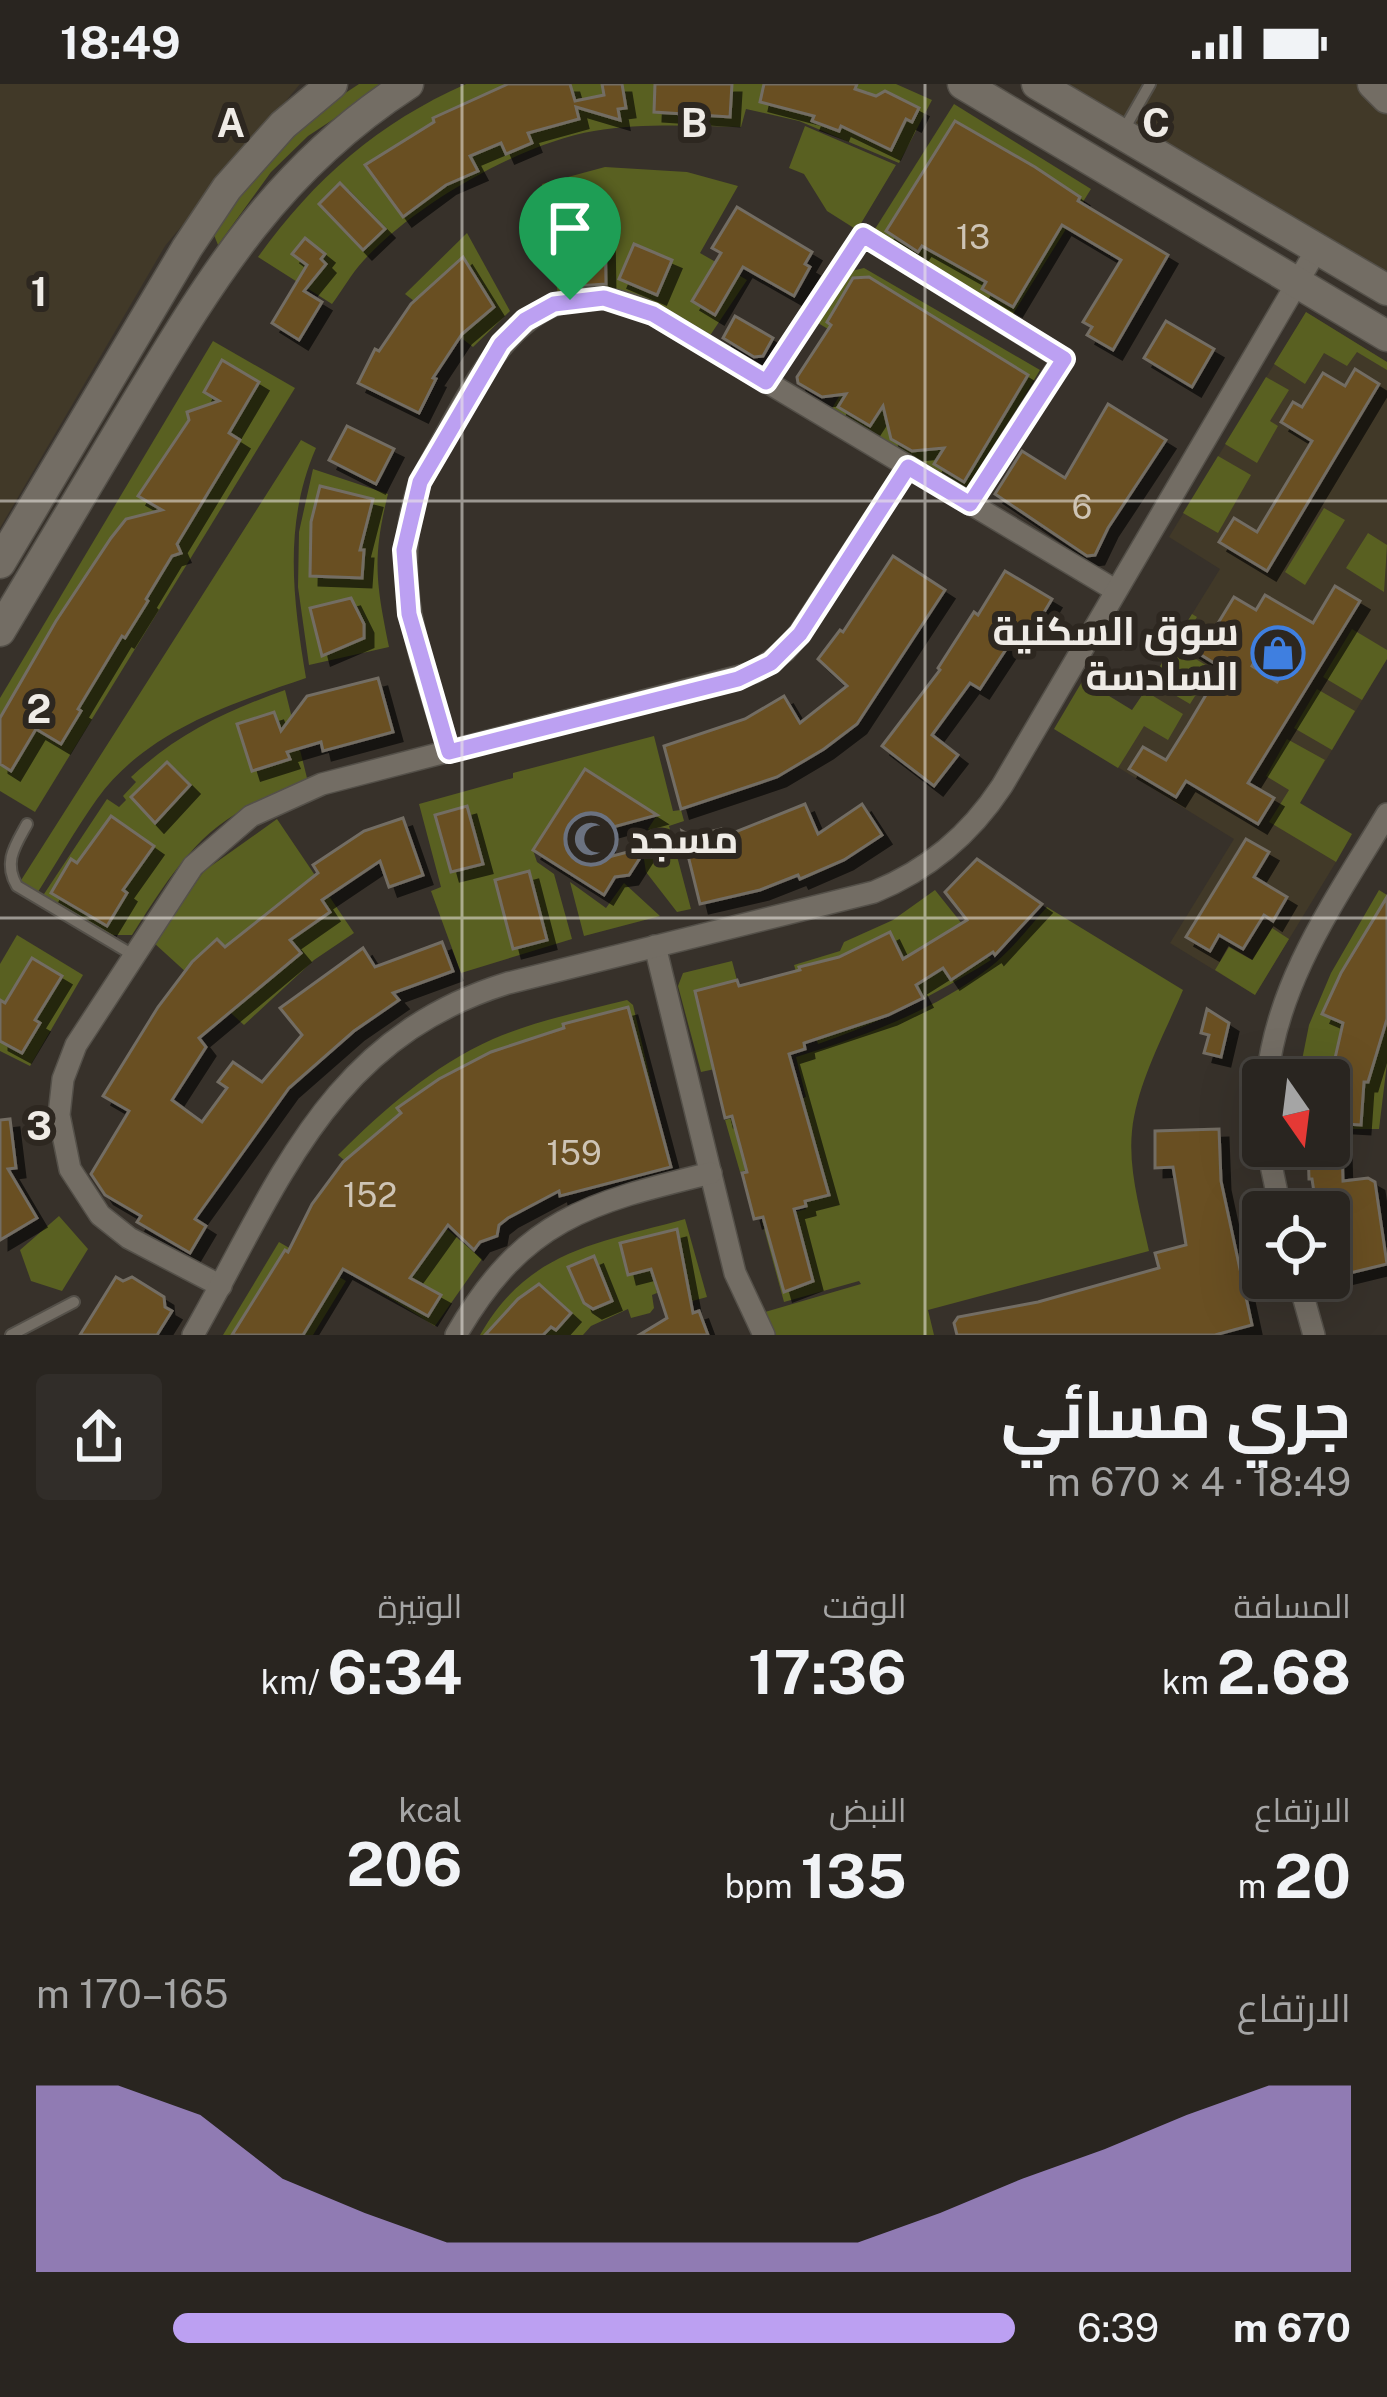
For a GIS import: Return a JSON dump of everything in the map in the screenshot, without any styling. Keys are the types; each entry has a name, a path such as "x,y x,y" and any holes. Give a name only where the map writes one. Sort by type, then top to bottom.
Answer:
{"street":[{"path":"0,563 227,188 283,125 332,84"},
{"path":"0,631 221,265 312,157 408,84"},
{"path":"963,84 1387,336"},
{"path":"1037,84 1387,290"},
{"path":"1373,84 1387,98"},
{"path":"766,382 863,235 1064,359 970,504"},
{"path":"187,248 221,265"},
{"path":"193,1335 319,1116 382,1047 430,1014 481,991 874,892 937,859 988,807 1317,249"},
{"path":"449,752 409,614 404,550 420,482 501,344 525,320 554,304 604,298 653,314 1115,590"},
{"path":"220,1286 114,1227 88,1201 64,1151 60,1097 68,1062 193,866 251,816 322,784 738,679 771,663 800,634 908,467"},
{"path":"1270,1059 1293,978 1387,814"},
{"path":"656,946 742,1293 764,1335"},
{"path":"456,1335 512,1256 558,1222 613,1198 711,1173"},
{"path":"1304,1299 1314,1335"}],"lane":[{"path":"1122,134 1150,84"},
{"path":"27,824 10,856 10,873 17,886 133,955"},
{"path":"11,1335 74,1302"}],"shaded area":[{"path":"0,84 300,84 165,246 0,528"},
{"path":"1042,84 1387,84 1387,289"},
{"name":"سوق السكنية السادسة","path":"1306,312 1387,362 1387,659 1300,803 1270,822 1336,862 1255,995 1170,943 1234,839 1103,758 1220,569 1169,537"}],"green space":[{"path":"359,84 387,84 308,136 271,172 218,245 214,235 259,170 296,132"},
{"path":"466,84 896,84 932,100 899,163 799,121 746,109 741,127 631,127 565,138 499,164 434,202 379,245 332,304 258,257 302,203 350,156 404,117"},
{"path":"954,104 1091,189 1013,314 875,229"},
{"path":"805,126 896,165 857,230 827,211 804,174 789,168"},
{"path":"605,167 687,172 738,186 700,253 747,280 707,340 662,315 558,295 542,184"},
{"path":"467,233 510,311 473,347 405,294"},
{"path":"864,268 1040,370 965,496 828,415 866,352 818,323 851,271"},
{"path":"1306,312 1387,362 1387,370 1357,352 1347,366 1324,353 1305,384 1274,364"},
{"path":"213,341 295,388 35,812 0,791 0,698"},
{"path":"1266,377 1289,390 1270,421 1278,426 1257,463 1225,444"},
{"path":"301,440 316,448 295,533 297,619 306,678 191,723 140,755 97,799 36,895 18,885"},
{"path":"1218,456 1251,475 1218,533 1183,513"},
{"path":"313,469 388,494 378,570 389,647 309,665 298,587 299,532"},
{"path":"1324,508 1345,520 1305,585 1285,572"},
{"path":"1368,533 1387,545 1384,592 1346,568"},
{"path":"1192,614 1197,617 1178,648 1212,669 1190,704 1151,681"},
{"path":"1352,629 1387,650 1387,659 1362,700 1323,677"},
{"path":"1083,680 1132,710 1145,691 1183,714 1168,740 1144,726 1118,768 1054,729"},
{"path":"1317,689 1355,711 1332,750 1294,728"},
{"path":"285,690 308,782 247,807 203,839 168,880 132,935 112,935 42,897 107,799 119,807 136,782 131,777 148,762 203,725"},
{"path":"654,736 673,811 681,810 684,821 669,826 691,909 677,912 646,872 643,853 655,835 648,829 657,815 585,770 533,850 537,862 554,874 572,939 461,973 431,891 441,887 419,804 513,778 513,773"},
{"path":"1287,739 1325,760 1300,803 1352,834 1336,862 1269,822 1289,790 1266,776"},
{"path":"277,819 354,933 314,960 244,1025 154,943 204,871"},
{"path":"570,882 606,908 624,883 660,916 584,936"},
{"path":"935,890 991,960 907,1007 818,1044 794,965 840,951 844,942 893,920"},
{"path":"1379,890 1387,895 1387,1063 1379,1129 1350,1129 1350,1059 1302,1059 1309,1025 1331,973"},
{"path":"1047,907 1183,990 1146,1077 1132,1131 1134,1176 1149,1251 928,1310 934,1335 774,1335 765,1312 861,1284 784,1302 762,1221 806,1209 805,1201 828,1195 819,1160 785,1159 740,1172 725,1120 806,1097 796,1057 872,1031 944,998 997,961"},
{"path":"1272,928 1289,939 1255,995 1215,970 1229,947 1252,960"},
{"path":"17,935 83,975 30,1066 0,1051 0,964"},
{"path":"732,961 737,980 695,992 715,1069 701,1072 678,986 683,973"},
{"path":"627,1000 633,1005 651,1082 579,1102 414,1201 482,1259 435,1326 359,1279 405,1210 338,1155 410,1090 471,1050 525,1027"},
{"path":"59,1216 88,1249 62,1291 31,1281 20,1250"},
{"path":"685,1219 707,1297 678,1305 681,1265 685,1263 676,1229 620,1243 628,1275 657,1268 661,1281 655,1283 657,1293 652,1295 650,1313 631,1318 628,1309 591,1326 583,1335 480,1335 520,1284 543,1267 595,1244"},
{"path":"279,1242 346,1281 313,1335 223,1335"}],"building":[{"path":"508,84 570,84 575,101 604,95 602,84 622,84 626,108 618,109 620,120 576,107 579,119 528,133 532,143 506,154 501,143 470,156 478,171 446,185 403,217 365,165 434,122 433,118"},
{"path":"655,84 732,84 730,117 654,112"},
{"path":"764,84 857,84 855,89 876,96 885,91 919,108 912,122 906,119 891,150 841,126 839,131 812,121 814,116 760,102"},
{"path":"955,121 1035,167 1080,197 1078,201 1168,255 1113,350 1087,335 1092,327 1083,322 1121,260 1062,225 1013,307 982,289 986,282 922,246 918,252 886,231"},
{"path":"340,183 385,229 363,250 319,204"},
{"path":"737,207 812,252 805,264 810,267 794,296 743,267 715,315 692,301 721,253 712,248"},
{"path":"562,224 605,224 606,284 562,287"},
{"path":"305,238 325,254 321,259 326,264 304,291 322,302 299,340 272,323 307,265 292,254"},
{"path":"634,244 672,260 657,295 619,279"},
{"path":"463,257 494,307 462,334 433,378 419,413 358,383 375,349 379,351 411,304"},
{"path":"869,277 1028,375 964,482 934,464 944,448 912,451 891,439 883,406 870,426 838,407 846,394 822,397 798,383 797,377 831,325 827,322 853,278"},
{"path":"735,316 773,338 763,356 754,357 723,338"},
{"path":"1166,321 1214,349 1192,387 1144,358"},
{"path":"222,360 259,382 229,433 240,440 177,544 181,553 172,556 61,744 36,729 11,771 0,764 0,718 111,538 126,519 162,510 138,496 189,420 187,412 219,401 204,392"},
{"path":"1355,369 1379,384 1267,571 1219,542 1234,518 1257,532 1312,441 1281,422 1293,402 1302,407 1323,373 1345,386"},
{"path":"1108,404 1166,440 1095,555 1087,556 995,494 1022,451 1065,478"},
{"path":"347,426 394,449 376,484 329,460"},
{"path":"320,486 373,499 360,550 364,550 362,578 310,576 311,522"},
{"path":"893,556 945,590 857,724 777,777 681,809 664,746 745,719 784,696 800,723 847,686 818,659 843,632"},
{"path":"1005,571 1052,599 1031,634 1020,628 980,689 970,683 932,735 958,755 934,786 882,746 940,670"},
{"path":"1335,586 1360,601 1248,783 1274,798 1258,824 1186,781 1176,797 1129,769 1143,747 1166,760 1188,725 1222,668 1190,648 1202,627 1212,633 1234,597 1256,610 1265,595 1313,623","holes":["1269,637 1296,652 1277,682 1252,666"]},
{"path":"351,598 364,624 364,638 322,656 310,608"},
{"path":"378,678 393,732 323,751 321,742 287,752 290,759 252,771 237,724 274,712 281,731 307,696"},
{"path":"167,762 190,785 155,823 131,797"},
{"name":"مسجد","path":"585,769 657,815 602,830 609,857 647,847 629,875 615,877 604,895 533,850"},
{"path":"805,804 818,834 862,804 882,835 844,860 800,879 798,875 760,890 700,904 682,831 691,836 721,829 723,837"},
{"path":"467,806 483,864 451,872 435,815"},
{"path":"111,816 154,846 123,890 127,893 107,926 51,893 71,859 77,863"},
{"path":"403,818 423,875 389,887 380,861 322,900 330,912 290,940 301,953 199,1038 206,1047 172,1100 202,1122 227,1088 218,1082 233,1062 262,1082 302,1035 280,1008 363,948 375,967 442,942 453,971 393,993 399,1000 354,1031 289,1088 195,1219 206,1226 190,1253 137,1222 141,1216 105,1195 91,1174 129,1111 103,1096 192,962 217,939 225,947 318,873 313,865 364,831"},
{"path":"1246,839 1269,852 1254,877 1287,897 1273,921 1264,915 1243,949 1219,935 1210,951 1186,937"},
{"path":"977,859 1042,904 995,955 951,980 943,968 916,985 923,998 804,1043 805,1049 789,1054 829,1195 794,1209 813,1281 784,1292 763,1217 754,1219 742,1173 747,1172 732,1116 725,1118 695,991 737,980 739,986 800,970 890,932 903,959 967,920 945,892"},
{"path":"529,871 547,940 513,949 495,880"},
{"path":"1387,897 1387,1019 1368,1082 1364,1082 1361,1125 1350,1124 1350,1059 1335,1059 1343,1023 1322,1014"},
{"path":"32,958 62,976 35,1020 40,1023 22,1053 0,1041 0,1000 5,1003"},
{"path":"628,1007 671,1167 560,1196 559,1191 508,1218 499,1225 497,1236 480,1242 474,1250 448,1225 410,1278 441,1295 428,1316 343,1269 303,1335 232,1335 285,1250 288,1252 312,1204 343,1162 401,1113 397,1108 491,1052 564,1028 563,1024"},
{"path":"1207,1009 1229,1023 1221,1057 1204,1053 1209,1035 1201,1033"},
{"path":"10,1119 16,1168 8,1169 37,1218 0,1240 0,1120"},
{"path":"1219,1129 1221,1181 1242,1299 1246,1299 1252,1325 1215,1335 957,1335 954,1323 958,1317 1038,1302 1159,1268 1155,1253 1186,1245 1173,1167 1155,1168 1155,1131"},
{"path":"1309,1167 1343,1167 1343,1181 1368,1178 1375,1182 1387,1264 1350,1273 1350,1191 1314,1191"},
{"path":"677,1229 693,1313 699,1311 708,1335 639,1335 667,1318 651,1269 628,1275 620,1243"},
{"path":"594,1256 612,1301 593,1309 584,1303 568,1267"},
{"path":"116,1277 123,1281 132,1277 164,1297 165,1307 172,1311 157,1335 80,1335"},
{"path":"539,1284 571,1313 556,1330 551,1327 543,1335 485,1335 518,1299"}],"place":[{"name":"سوق السكنية السادسة","path":"1278,653"},
{"name":"مسجد","path":"591,839"}],"route":[{"path":"863,235 1064,359 970,504 908,467 800,634 771,663 738,679 449,752 405,593 404,550 412,504 420,482 501,344 539,311 570,300 604,298 638,306 766,382 863,235"}]}
